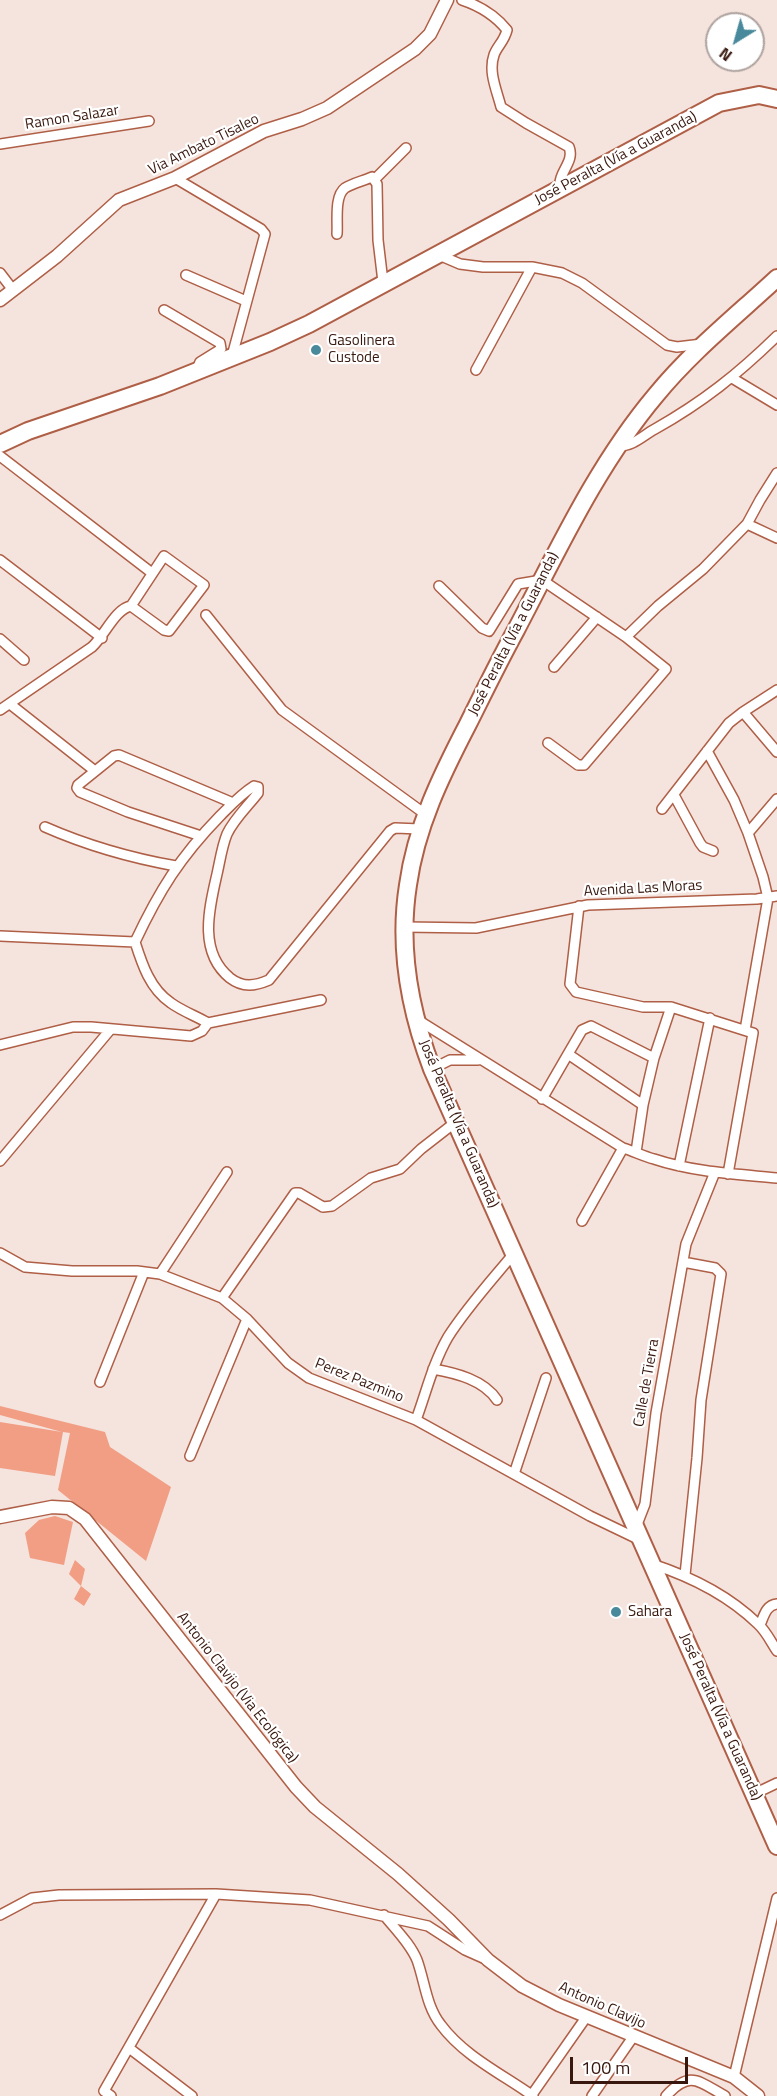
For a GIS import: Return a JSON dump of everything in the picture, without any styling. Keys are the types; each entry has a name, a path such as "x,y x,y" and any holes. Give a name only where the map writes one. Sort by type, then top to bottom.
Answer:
{"highway":[{"name":"José Peralta (Vía a Guaranda)","path":"0,444 28,431 160,386 309,324 383,282 439,255 560,187 719,103 759,95 777,99"},
{"name":"José Peralta (Vía a Guaranda)","path":"777,278 705,344 657,393 597,478 446,767 422,822 408,886 404,927 408,982 415,1018 432,1069 777,1846"}],"main road":[{"name":"Via Ambato Tisaleo","path":"0,300 57,256 119,200 175,178 264,131 327,108 415,49 430,34 447,0"},
{"name":"Antonio Clavijo (Via Ecológica)","path":"0,1517 52,1506 69,1509 85,1519 296,1787 315,1807 398,1874 449,1920"},
{"name":"Antonio Clavijo","path":"449,1920 488,1960 522,1986 559,2005 633,2037 734,2077 758,2096"}],"street":[{"path":"462,0 498,18 507,30 505,40 494,55 492,72 501,106 525,123 569,147 570,158 561,176 560,187"},
{"name":"Ramon Salazar","path":"0,144 149,121"},
{"path":"375,179 406,148"},
{"path":"337,234 341,193 372,177 375,179"},
{"path":"175,178 261,229 265,234 232,356"},
{"path":"375,179 383,282"},
{"path":"439,255 460,264 472,266 532,267 562,273 582,283 667,345 677,347 705,344"},
{"path":"476,370 532,267"},
{"path":"0,273 13,290"},
{"path":"186,275 246,301"},
{"path":"164,310 220,343 221,350 200,362 198,369"},
{"path":"618,446 626,446 639,441 732,378 777,336"},
{"path":"732,378 777,405"},
{"path":"0,456 152,573"},
{"path":"626,637 722,550 747,524 759,500 777,473"},
{"path":"747,524 777,538"},
{"path":"0,711 84,654 102,638 121,610 131,606 164,556 204,585 172,628 168,630 164,630 131,606"},
{"path":"0,560 102,638"},
{"path":"439,586 489,631 518,584 542,580 626,637 666,669 584,765 578,765 548,743"},
{"path":"206,615 282,710 422,822"},
{"path":"554,667 597,617"},
{"path":"0,639 24,660"},
{"path":"662,809 729,723 777,690"},
{"path":"10,704 95,771"},
{"path":"743,712 777,752"},
{"path":"707,751 734,800 772,897 745,1030"},
{"path":"201,836 128,812 80,792 77,788 78,784 114,756 123,756 233,803"},
{"path":"321,1000 208,1023 171,1003 160,993 144,969 135,942 151,907 176,866 233,803 254,786 258,787 258,793 227,835 208,911 208,930 215,960 236,982 247,986 269,980 390,831 394,828 422,822"},
{"path":"674,795 700,843 703,847 713,851"},
{"path":"748,833 777,799"},
{"path":"45,827 71,839 176,866"},
{"name":"Avenida Las Moras","path":"404,927 476,928 579,906 772,897"},
{"path":"579,906 570,984 576,992 643,1007 671,1007 753,1033 728,1174"},
{"path":"0,936 135,942"},
{"path":"636,1152 643,1105 654,1058 671,1007"},
{"path":"415,1018 478,1060 623,1148 679,1166 728,1174 777,1178"},
{"path":"679,1166 710,1018"},
{"path":"0,1045 73,1028 191,1036 202,1031 208,1023"},
{"path":"542,1099 582,1030 591,1026 654,1058"},
{"path":"0,1161 110,1030"},
{"path":"568,1054 643,1105"},
{"path":"432,1069 450,1060 478,1060"},
{"path":"222,1298 291,1195 299,1192 323,1207 332,1206 371,1178 400,1169 457,1121"},
{"path":"582,1221 623,1148"},
{"name":"Calle de Tierra","path":"639,1534 656,1413 686,1244 715,1172"},
{"path":"160,1274 227,1173"},
{"path":"416,1420 433,1369 448,1339 462,1317 515,1252"},
{"name":"Perez Pazmino","path":"0,1253 25,1267 160,1274 222,1298 247,1319 298,1371 309,1378 416,1420 590,1516 639,1534"},
{"path":"683,1262 715,1268 721,1274 701,1400 685,1575"},
{"path":"100,1382 144,1272"},
{"path":"190,1456 247,1319"},
{"path":"433,1369 448,1371 481,1385 492,1392 497,1400"},
{"path":"514,1474 546,1378"},
{"path":"652,1564 685,1575 720,1594 760,1625 777,1651"},
{"path":"760,1625 770,1605 777,1604"},
{"path":"754,1794 777,1783"},
{"path":"0,1915 32,1898 59,1894 216,1894 310,1900 433,1928 465,1950 488,1960"},
{"path":"111,2096 104,2091 216,1894"},
{"path":"734,2077 777,1898"},
{"path":"384,1915 410,1947 416,1959 427,1998 440,2024 460,2045 532,2096 587,2016"},
{"path":"592,2096 633,2037"},
{"path":"129,2048 192,2096"},
{"path":"666,2096 678,2083 688,2080 698,2081 725,2096"}],"shaded area":[{"path":"0,1406 105,1432 110,1447 171,1487 146,1561 58,1490 70,1433 63,1432 55,1476 0,1468 0,1422 62,1432 0,1415"},
{"path":"55,1516 73,1522 64,1565 30,1558 25,1533 39,1520"},
{"path":"75,1560 85,1569 81,1586 69,1574"},
{"path":"81,1586 91,1594 84,1606 74,1599"}],"place":[{"name":"Gasolinera Custode","path":"316,350"},
{"name":"Sahara","path":"616,1612"}]}
